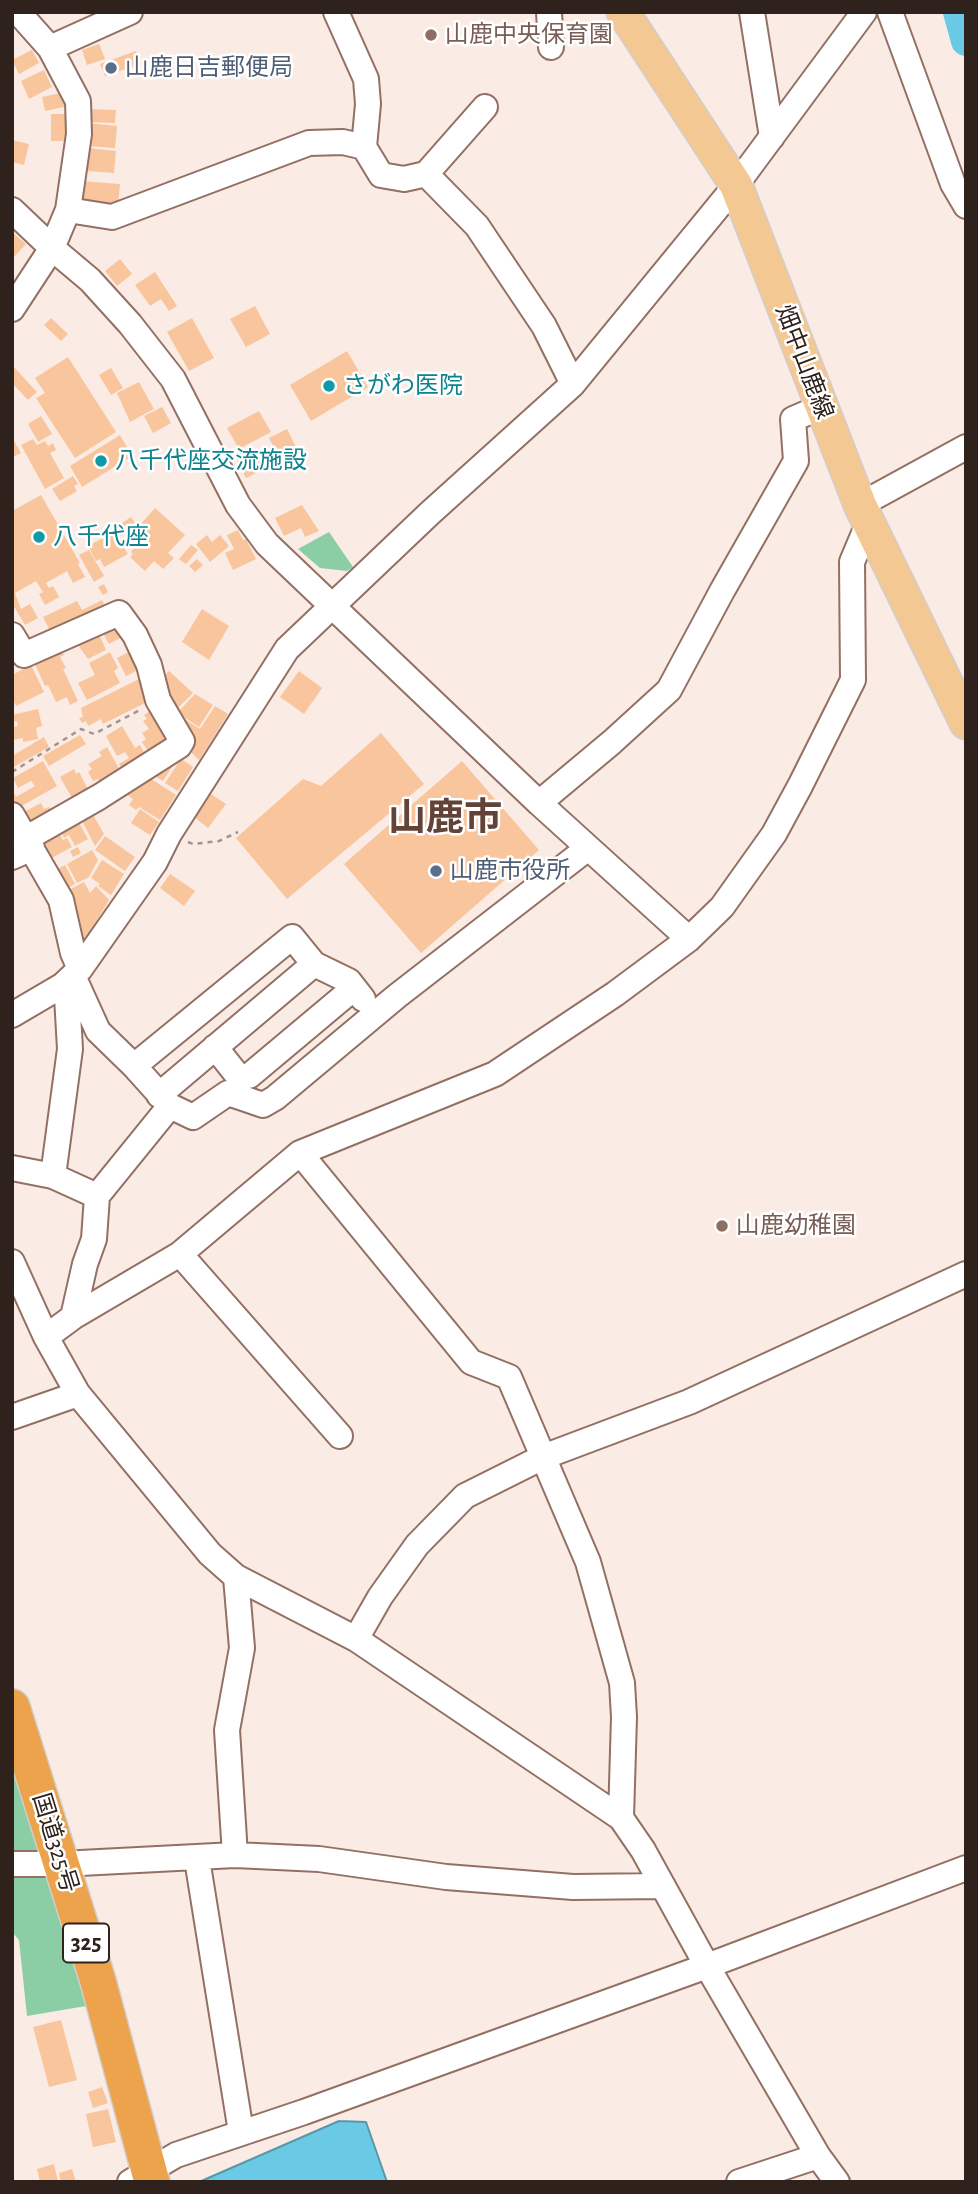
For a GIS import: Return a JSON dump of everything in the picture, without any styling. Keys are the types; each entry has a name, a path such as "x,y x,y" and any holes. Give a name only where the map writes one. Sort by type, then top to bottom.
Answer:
{"highway":[{"name":"国道325号","path":"12,1707 98,1981 144,2178"}],"main road":[{"name":"畑中山鹿線","path":"623,12 736,185 864,514 958,687 966,723"}],"street":[{"path":"12,309 52,248 68,210 79,134 78,101 50,48 18,12"},
{"path":"50,48 130,12"},
{"path":"336,12 366,79 368,104 364,147 382,174 404,179 426,174 485,107"},
{"path":"549,12 551,47"},
{"path":"752,12 772,137"},
{"path":"12,1015 72,977 155,862 169,834 287,649 430,513 573,384 736,185 864,12"},
{"path":"890,12 953,184 966,206"},
{"path":"68,210 111,217 309,143 343,142 364,147"},
{"path":"426,174 477,226 544,326 573,384"},
{"path":"12,210 90,280 130,324 173,379 238,505 267,544 539,803 688,939"},
{"path":"539,803 669,690 727,581 796,461 793,419 821,407"},
{"path":"46,1337 73,1317 180,1254 300,1153 495,1074 615,995 688,939 722,907 774,834 853,680 852,562 864,514 966,447"},
{"path":"18,645 119,612 135,635 149,665 158,700 183,741 180,746 24,848"},
{"path":"180,746 208,772"},
{"path":"12,815 24,848 61,900 73,953 72,977 67,996 70,1049 53,1176"},
{"path":"72,977 98,1031 164,1100 193,1117 228,1093 263,1105 588,848"},
{"path":"134,1066 292,937 314,964 349,981 375,1014"},
{"path":"73,1317 85,1264 94,1239 97,1196 164,1100 215,1047 314,964"},
{"path":"215,1047 239,1076 249,1076 354,988"},
{"path":"300,1153 471,1362 509,1377 588,1562 622,1683 624,1717 621,1818"},
{"path":"12,1168 53,1176 97,1196"},
{"path":"180,1254 340,1436"},
{"path":"12,1262 46,1337 78,1394 210,1554 236,1577 356,1639 621,1818 643,1850 818,2156 837,2182"},
{"path":"356,1639 380,1597 417,1545 465,1496 543,1457 689,1402 966,1274"},
{"path":"12,1417 78,1394"},
{"path":"235,1855 227,1730 242,1648 236,1577"},
{"path":"12,1864 235,1855 319,1859 446,1877 561,1886 663,1886"},
{"path":"197,1858 241,2132"},
{"path":"144,2178 176,2155 304,2112 964,1871"},
{"path":"739,2182 818,2156"}],"path":[{"path":"12,772 81,729 94,734 158,700"},
{"path":"169,834 193,845 219,841 238,832"}],"green space":[{"path":"329,532 353,567 347,571 320,568 298,549"},
{"path":"12,1763 45,1855 12,1854"},
{"path":"12,1873 53,1875 86,2006 27,2016 19,1940 12,1932"}],"water":[{"path":"339,2121 366,2122 387,2182 199,2182"}],"building":[{"path":"99,44 105,59 87,65 82,50"},
{"path":"32,50 39,63 19,74 12,60"},
{"path":"136,51 141,64 105,76 100,64"},
{"path":"44,70 52,87 29,99 21,81"},
{"path":"65,92 68,106 45,111 42,97"},
{"path":"88,109 116,110 115,123 88,122"},
{"path":"51,114 68,114 68,141 51,141"},
{"path":"89,123 117,126 115,148 87,146"},
{"path":"12,140 29,144 24,165 12,162"},
{"path":"88,148 116,151 114,173 86,171"},
{"path":"81,181 120,184 118,207 79,204"},
{"path":"12,232 26,244 12,259"},
{"path":"120,259 132,274 117,286 105,271"},
{"path":"155,272 177,306 169,311 161,299 150,306 135,285"},
{"path":"255,306 270,334 246,347 230,319"},
{"path":"51,318 68,334 61,341 44,325"},
{"path":"192,318 214,358 189,371 167,332"},
{"name":"さがわ医院","path":"347,351 368,387 311,421 290,385"},
{"path":"68,357 116,432 75,458 36,398 45,393 35,378"},
{"path":"12,365 37,392 28,400 12,383"},
{"path":"111,368 123,388 111,395 99,375"},
{"path":"139,382 154,409 130,422 117,393"},
{"path":"162,407 171,423 153,433 144,416"},
{"path":"259,411 271,432 239,449 227,428"},
{"path":"41,416 52,434 38,442 28,424"},
{"path":"287,429 298,451 280,460 269,438"},
{"name":"八千代座交流施設","path":"120,435 132,456 82,487 70,466"},
{"path":"12,437 21,453 13,457 12,456"},
{"path":"33,439 37,445 45,441 48,446 53,443 56,450 50,453 64,478 45,489 21,445"},
{"path":"253,447 264,469 246,478 235,456"},
{"path":"73,476 78,484 74,486 77,491 60,501 52,489"},
{"name":"八千代座","path":"41,495 80,563 78,564 85,577 73,583 67,571 46,583 49,588 53,586 59,597 45,605 39,594 43,592 36,581 15,593 21,609 30,604 38,618 25,625 12,603 12,511"},
{"path":"302,505 319,531 305,537 301,528 284,536 275,518"},
{"path":"155,508 185,535 168,553 174,558 163,569 154,561 145,571 130,557 147,533 139,526"},
{"path":"131,517 137,526 121,536 115,528"},
{"path":"238,530 256,559 233,570 225,553 234,549 227,535"},
{"path":"114,532 128,554 104,567 100,559 96,561 88,546"},
{"path":"207,535 212,542 220,535 229,546 210,562 196,544"},
{"path":"191,545 198,550 186,564 179,559"},
{"path":"89,550 104,576 94,582 79,555"},
{"path":"197,559 203,565 195,572 189,566"},
{"path":"104,584 108,592 103,595 98,587"},
{"path":"102,600 108,612 54,639 43,617 77,601 82,610"},
{"path":"202,609 229,626 209,660 182,642"},
{"path":"116,620 124,636 109,644 100,628"},
{"path":"97,629 106,650 88,659 78,645 82,644 79,637"},
{"path":"59,645 64,655 60,657 66,668 63,669 78,701 70,705 67,697 56,702 34,662"},
{"path":"135,649 144,667 126,676 117,658"},
{"path":"110,652 118,668 114,671 120,683 87,700 78,683 95,675 89,663"},
{"path":"31,665 44,692 16,706 12,698 12,675"},
{"path":"169,671 193,693 178,708 160,691 161,679"},
{"path":"299,671 322,688 304,714 280,697"},
{"path":"145,676 153,699 103,724 101,719 88,726 86,721 82,723 79,718 83,717 81,708"},
{"path":"195,694 213,705 199,727 179,711"},
{"path":"215,706 228,714 199,760 184,745 178,727 183,718 200,729"},
{"path":"38,709 42,726 36,728 38,739 23,742 23,738 12,740 12,727 18,726 17,721 12,722 12,715"},
{"path":"153,709 178,740 152,757 142,742 146,739 142,733 149,729 143,721 147,719 144,715"},
{"path":"122,726 135,748 140,745 148,760 125,773 119,764 129,758 125,752 117,756 106,736"},
{"path":"381,733 424,784 287,899 236,838 303,779 321,786"},
{"path":"80,735 86,744 49,766 43,756"},
{"path":"44,737 49,747 12,768 12,756"},
{"path":"107,747 123,776 103,787 98,779 93,781 88,772 92,769 88,764 102,756 99,752"},
{"path":"179,756 163,781 148,772"},
{"path":"181,759 193,767 178,791 165,783"},
{"path":"43,761 57,786 18,808 12,797 12,789 16,797 35,786 31,781 18,788 13,778"},
{"name":"山鹿市役所","path":"462,761 539,850 421,953 344,864"},
{"path":"74,769 76,774 79,772 88,789 72,798 60,777"},
{"path":"145,775 176,795 160,820 139,807 136,810 129,805 133,799 126,794"},
{"path":"211,794 226,804 208,828 194,817"},
{"path":"41,803 44,809 49,807 54,817 30,830 22,813"},
{"path":"90,809 104,834 95,846 79,815"},
{"path":"140,809 159,822 150,835 131,823"},
{"path":"76,817 88,839 75,846 69,835 64,838 59,827"},
{"path":"57,828 63,840 67,838 72,847 48,860 37,839"},
{"path":"105,836 135,857 125,871 95,850"},
{"path":"78,847 81,853 73,857 70,851"},
{"path":"92,850 98,860 89,877 77,883 67,864"},
{"path":"102,860 124,874 111,895 91,878"},
{"path":"65,865 75,884 64,890 54,871"},
{"path":"170,874 195,891 184,906 160,888"},
{"path":"84,882 90,893 96,886 109,900 84,942 76,937 65,892"},
{"path":"61,2020 77,2080 49,2087 33,2027"},
{"path":"102,2087 108,2103 93,2108 88,2092"},
{"path":"108,2109 116,2142 93,2147 86,2114"},
{"path":"54,2164 58,2182 40,2182 37,2169"},
{"path":"72,2169 76,2182 61,2182 59,2173"}],"waterway":[{"path":"958,12 966,41"}],"place":[{"name":"山鹿中央保育園","path":"431,35"},
{"name":"山鹿日吉郵便局","path":"111,68"},
{"name":"さがわ医院","path":"329,386"},
{"name":"八千代座交流施設","path":"101,461"},
{"name":"八千代座","path":"39,537"},
{"name":"山鹿市役所","path":"436,871"},
{"name":"山鹿幼稚園","path":"722,1226"}],"district":[{"name":"山鹿市","path":"445,819"}]}
